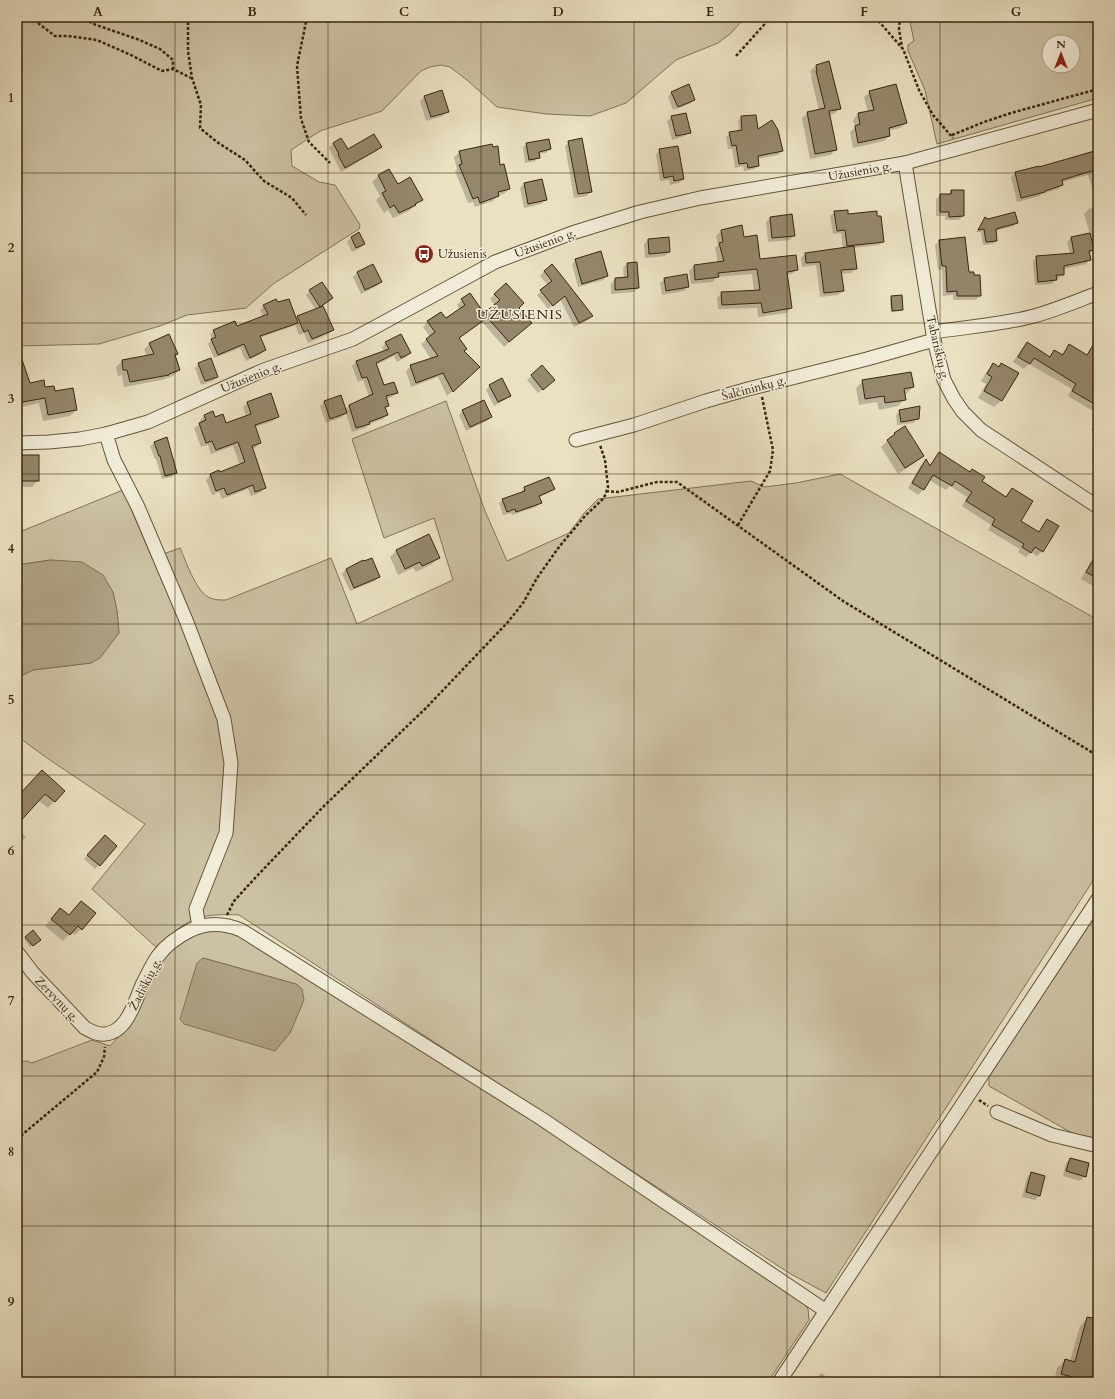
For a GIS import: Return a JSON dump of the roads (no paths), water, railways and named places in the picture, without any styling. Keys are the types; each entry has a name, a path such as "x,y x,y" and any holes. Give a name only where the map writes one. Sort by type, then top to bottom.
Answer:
{"street":[{"name":"Užusienio g.","path":"17,443 80,439 106,434 148,422 264,370 354,339 495,262 572,233 640,212 700,198 905,163 1098,110"},
{"name":"Tabariškių g.","path":"905,163 933,336 944,380 954,399 976,425 1010,450 1098,507"},
{"name":"Šalčininkų g.","path":"576,440 634,425 706,401 760,386 868,359 933,336 1032,316 1053,310 1098,293"},
{"path":"106,434 114,460 138,507 171,584 207,672 224,719 231,763 226,833 196,909 198,927"},
{"path":"779,1382 1098,899"},
{"name":"Žadiškių g.","path":"105,1034 114,1031 129,1015 143,983 158,956 173,941 198,927 215,924 229,925 241,930 542,1119 826,1311"},
{"name":"Zervynų g.","path":"17,952 33,973 85,1028 96,1033 105,1034"},
{"path":"997,1112 1052,1135 1098,1146"}],"place":[{"name":"Užusienis","path":"424,254"}],"district":[{"name":"UŽUSIENIS","path":"520,314"}]}
